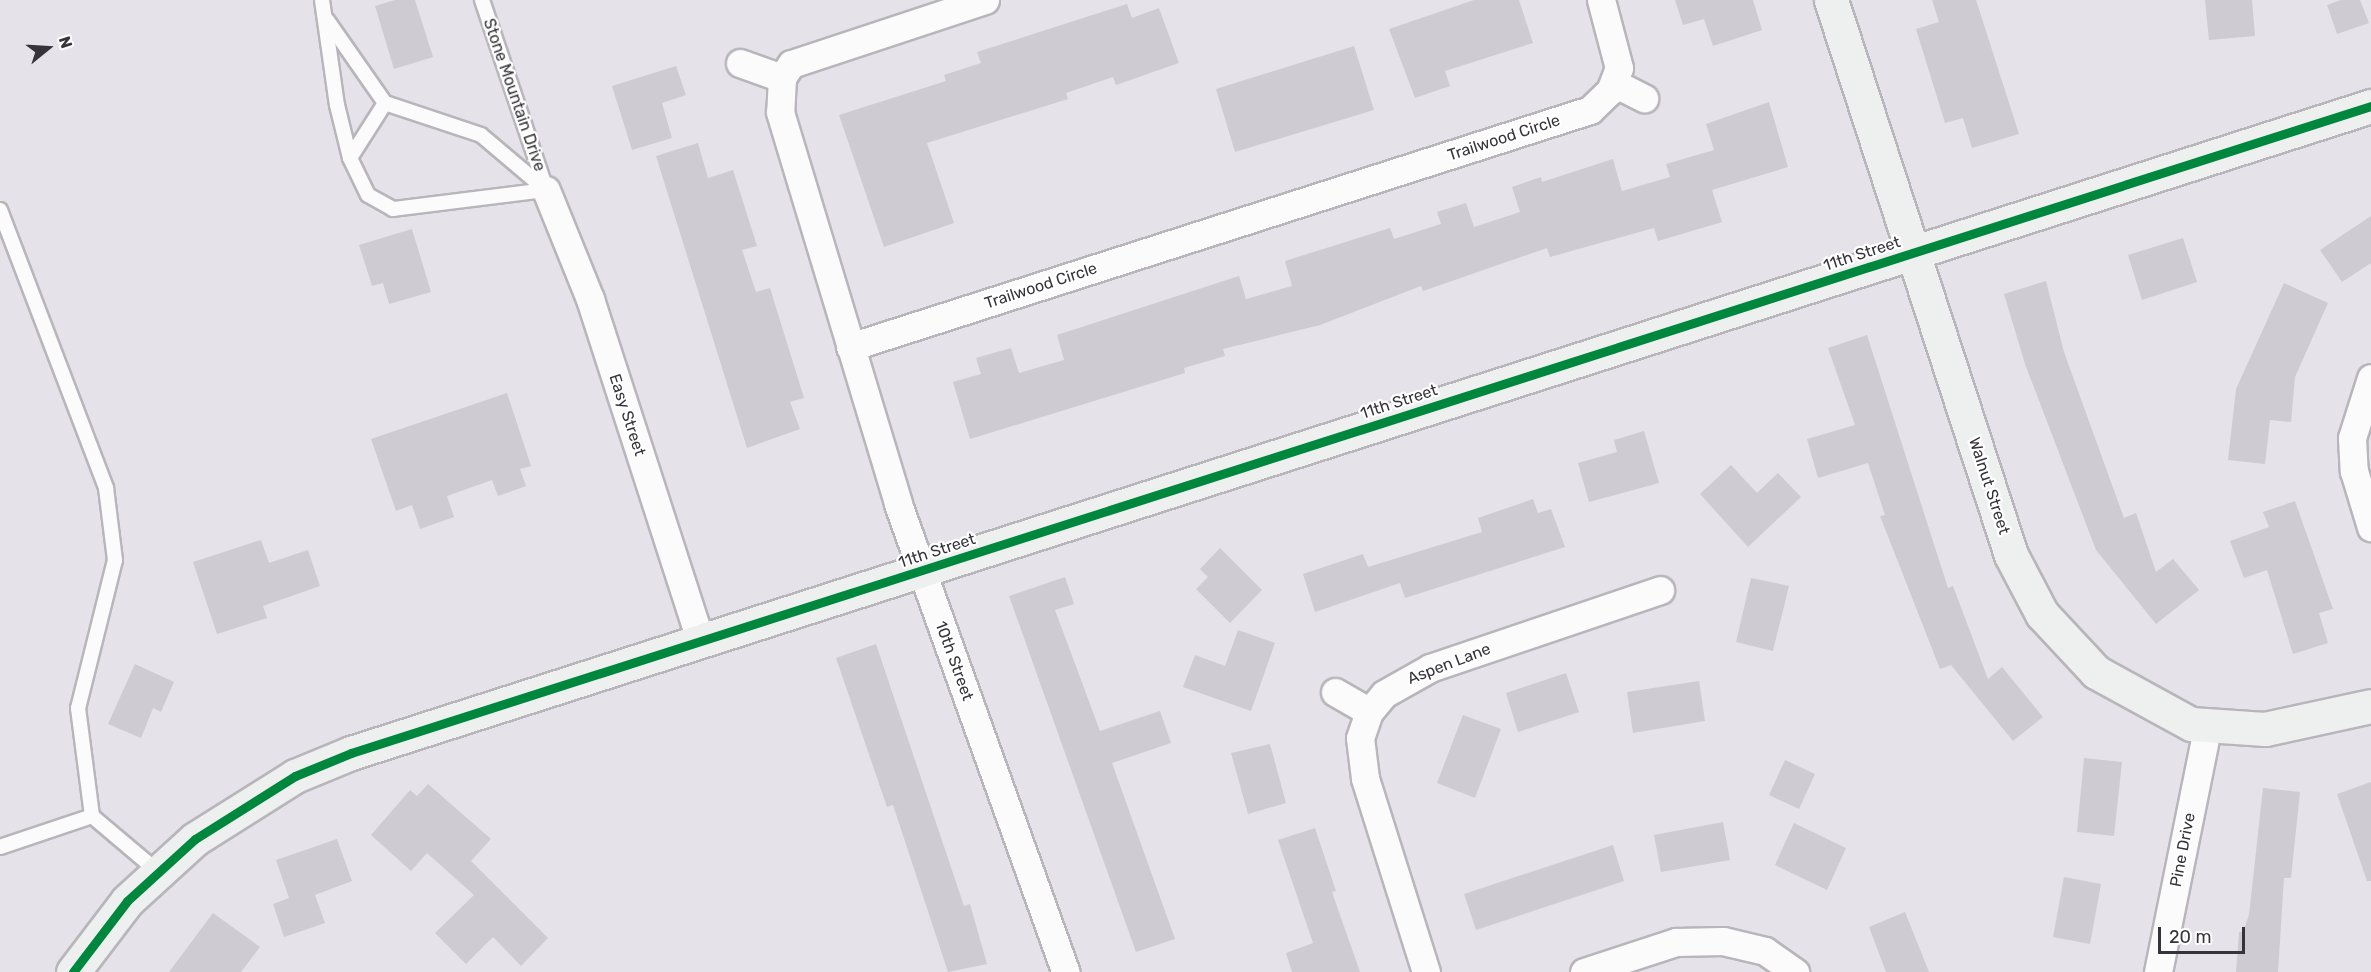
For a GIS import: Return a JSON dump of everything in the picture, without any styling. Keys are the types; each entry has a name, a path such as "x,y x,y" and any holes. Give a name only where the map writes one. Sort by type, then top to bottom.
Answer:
{"street":[{"path":"850,347 780,112 782,78 791,64 817,53 985,0"},
{"path":"1601,0 1620,58 1614,83 1644,98"},
{"name":"Walnut Street","path":"1831,0 2011,555 2042,614 2070,648 2115,686 2207,728 2265,729 2371,706"},
{"path":"740,63 782,78"},
{"name":"Trailwood Circle","path":"850,347 1590,111 1614,83"},
{"name":"11th Street","path":"158,871 243,805 295,776 436,726 2371,106"},
{"name":"Easy Street","path":"546,190 590,299 701,642"},
{"name":"10th Street","path":"850,347 922,571 1066,972"},
{"path":"2371,378 2352,438 2354,471 2371,527"},
{"name":"Aspen Lane","path":"1426,972 1365,778 1360,738 1369,712 1384,694 1430,668 1660,591"},
{"path":"1335,692 1369,712"},
{"name":"Pine Drive","path":"2158,972 2207,728"},
{"path":"73,972 101,931 158,871"},
{"path":"1584,972 1676,942 1723,941 1765,951 1795,972"}],"lane":[{"path":"322,0 350,158 368,195 393,209 546,190"},
{"name":"Stone Mountain Drive","path":"482,0 546,190"},
{"path":"324,15 385,103 481,135 546,190"},
{"path":"350,158 385,103"},
{"path":"0,210 106,488 115,560 78,708 93,816 158,871"},
{"path":"0,847 93,816"}],"building":[{"path":"395,0 415,0 433,57 394,69 375,6"},
{"path":"1474,0 1519,0 1533,43 1445,71 1450,86 1415,98 1389,29"},
{"path":"1675,0 1753,0 1762,30 1713,46 1704,19 1683,25"},
{"path":"1932,0 1976,0 2019,134 1972,148 1963,118 1945,123 1916,29 1939,22"},
{"path":"2205,0 2252,0 2255,36 2209,40"},
{"path":"2341,0 2360,0 2369,23 2337,34 2327,5"},
{"path":"1127,4 1132,18 1159,8 1179,63 1116,85 1113,77 1066,93 1068,99 927,143 954,223 884,247 839,115 946,81 944,75 981,63 977,52"},
{"path":"1354,46 1374,110 1235,152 1216,89"},
{"path":"676,66 686,95 662,103 672,138 632,150 612,86"},
{"path":"1769,102 1788,167 1712,190 1722,222 1658,241 1654,228 1550,257 1547,248 1423,291 1421,286 1320,325 1223,349 1225,356 1184,368 1185,373 970,439 953,382 981,374 976,358 1011,348 1019,373 1064,360 1057,335 1239,276 1246,299 1292,286 1285,261 1390,228 1394,239 1441,224 1437,212 1466,203 1474,227 1520,212 1512,187 1541,177 1542,182 1613,159 1622,191 1670,177 1666,164 1714,150 1706,124"},
{"path":"698,143 708,178 733,170 757,246 742,250 756,292 770,288 804,398 790,402 800,429 747,448 656,156"},
{"path":"2371,216 2371,263 2342,282 2320,250"},
{"path":"412,229 431,292 389,304 383,283 372,286 359,245"},
{"path":"2183,238 2197,282 2142,300 2128,255"},
{"path":"2046,281 2064,352 2124,518 2136,513 2156,572 2173,559 2199,590 2156,624 2096,550 2025,364 2004,294"},
{"path":"2284,283 2328,303 2295,377 2291,422 2270,420 2265,464 2228,460 2236,389"},
{"path":"1867,335 1948,588 1953,586 1988,679 2002,667 2043,717 2013,741 1951,665 1940,669 1880,516 1885,515 1868,463 1818,478 1807,439 1855,425 1828,348"},
{"path":"507,393 531,466 520,469 526,486 498,496 492,480 447,496 454,517 420,529 412,505 396,511 371,439"},
{"path":"1644,431 1659,483 1589,502 1578,463 1617,452 1614,440"},
{"path":"1731,465 1757,493 1778,473 1801,497 1748,547 1700,494"},
{"path":"1533,499 1538,513 1551,509 1565,547 1405,598 1400,583 1315,612 1303,574 1363,554 1368,567 1482,532 1478,518"},
{"path":"2295,501 2333,609 2319,613 2328,643 2293,654 2267,570 2244,578 2230,541 2269,527 2263,512"},
{"path":"261,540 269,563 308,550 320,586 263,606 267,618 217,634 193,562"},
{"path":"1220,548 1262,590 1230,623 1196,589 1208,577 1200,569"},
{"path":"1065,577 1074,604 1055,610 1100,731 1160,711 1171,743 1112,763 1175,939 1136,952 1009,596"},
{"path":"1751,578 1789,586 1773,651 1736,642"},
{"path":"1238,630 1275,643 1251,711 1183,687 1195,655 1225,666"},
{"path":"876,644 964,906 970,904 987,964 948,972 893,805 887,807 836,658"},
{"path":"135,664 174,682 161,712 153,708 141,738 108,724"},
{"path":"1566,673 1579,712 1518,732 1506,693"},
{"path":"1699,681 1705,721 1633,733 1627,692"},
{"path":"1463,715 1501,729 1475,798 1437,783"},
{"path":"1270,744 1286,803 1248,814 1231,753"},
{"path":"2084,758 2122,762 2114,836 2077,832"},
{"path":"1785,760 1815,774 1799,809 1769,795"},
{"path":"2371,782 2371,881 2367,881 2337,794"},
{"path":"428,784 491,839 471,861 548,938 521,966 493,937 466,964 435,933 474,895 427,853 411,871 371,835 410,790 417,796"},
{"path":"2263,788 2300,792 2291,878 2284,878 2278,972 2236,972 2239,932 2243,932 2249,915"},
{"path":"1723,822 1730,860 1661,872 1654,835"},
{"path":"1794,823 1846,848 1827,890 1775,865"},
{"path":"1315,828 1336,891 1332,892 1360,972 1292,972 1286,953 1313,943 1278,840"},
{"path":"337,839 352,881 315,895 325,923 284,937 273,904 289,898 276,860"},
{"path":"1613,845 1624,881 1476,930 1464,894"},
{"path":"2064,877 2101,884 2090,944 2053,937"},
{"path":"1905,912 1929,972 1886,972 1869,927"},
{"path":"213,913 260,947 241,972 169,972"}],"cycle path":[{"path":"73,972 127,901 195,839 295,776 351,753 2371,106"}]}
